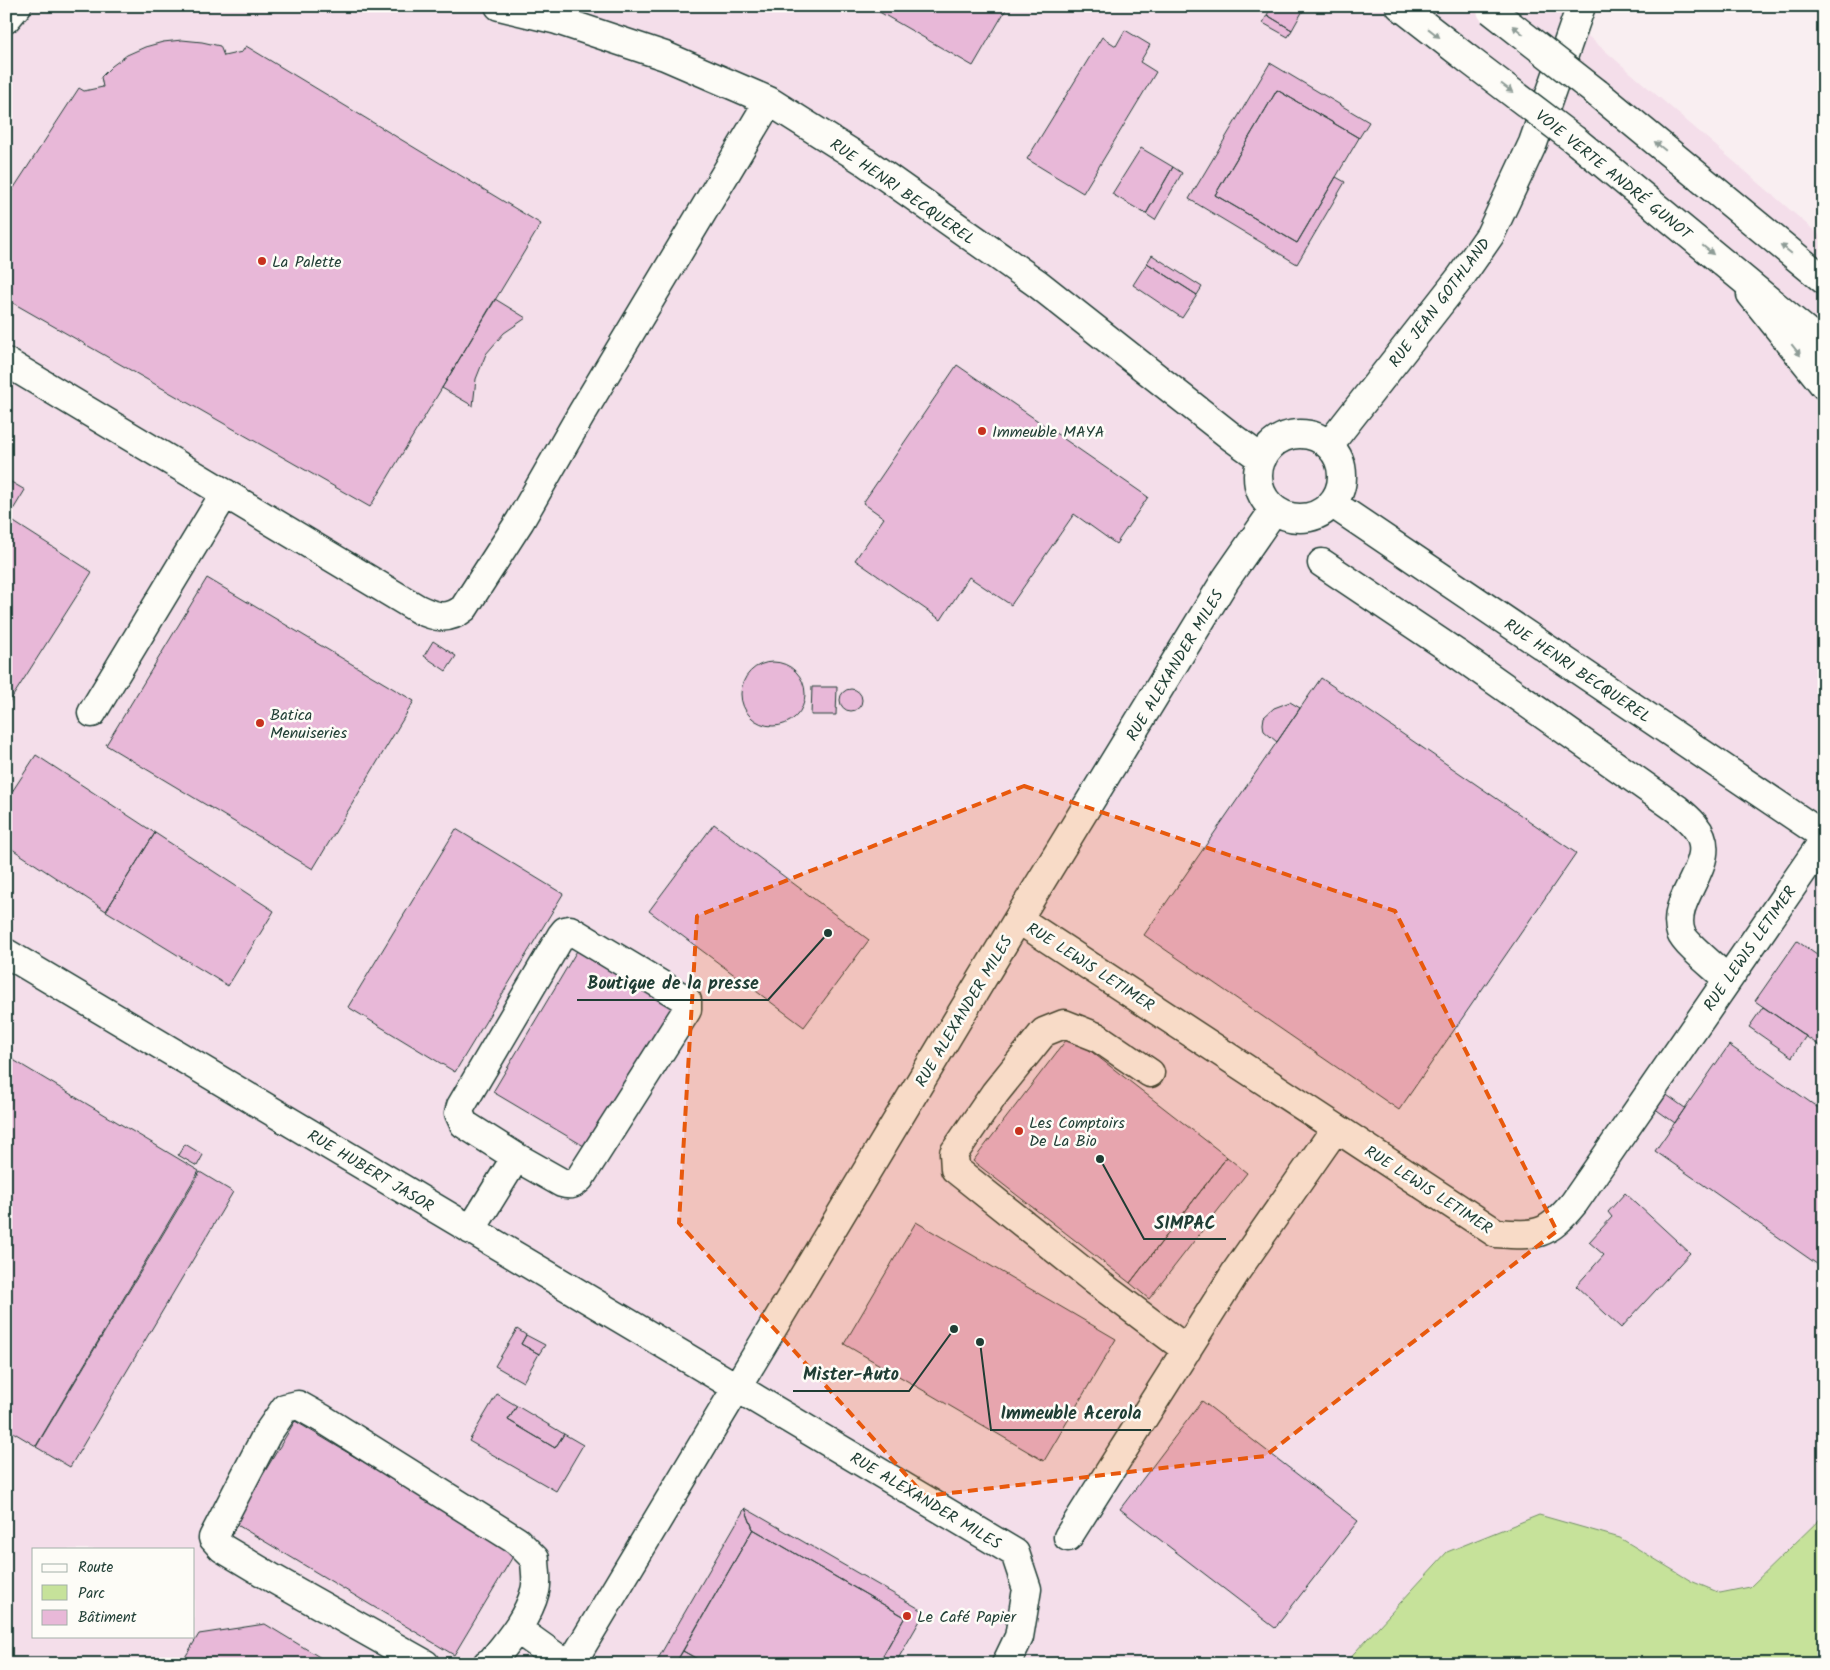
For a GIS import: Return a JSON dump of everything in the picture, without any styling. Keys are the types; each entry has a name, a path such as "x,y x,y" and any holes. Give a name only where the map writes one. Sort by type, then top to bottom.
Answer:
{"street":[{"path":"6,19 17,6"},
{"name":"RUE HENRI BECQUEREL","path":"499,6 557,20 665,56 768,101 864,162 1038,284 1233,438 1262,458"},
{"name":"VOIE VERTE ANDRÉ GUNOT","path":"1400,6 1576,141 1824,346"},
{"name":"RUE JEAN GOTHLAND","path":"1329,445 1460,278 1490,235 1533,143 1581,6"},
{"path":"1489,8 1597,93 1824,280"},
{"path":"6,362 428,614 445,618 458,614 464,608 520,521 587,404 768,101"},
{"path":"1733,271 1824,385"},
{"path":"1306,434 1318,438 1329,445 1337,455 1342,467 1343,480 1340,493 1333,504 1323,512 1311,517 1298,518 1286,516 1274,510 1264,499 1259,486 1258,472 1262,458 1270,448 1280,440 1292,435 1306,434"},
{"path":"92,713 225,493"},
{"name":"RUE HENRI BECQUEREL","path":"1333,504 1824,836"},
{"name":"RUE ALEXANDER MILES","path":"571,1664 1018,919 1226,579 1274,510"},
{"path":"1322,563 1464,659 1677,809 1695,826 1704,843 1703,860 1683,904 1679,920 1681,934 1727,979"},
{"name":"RUE LEWIS LETIMER","path":"1018,919 1496,1233 1524,1235 1541,1233 1560,1221 1574,1203 1824,840"},
{"path":"570,930 683,998 687,1001 688,1010 575,1183 569,1186 562,1183 516,1157 464,1124 459,1113 560,936 565,931 570,930"},
{"name":"RUE HUBERT JASOR","path":"6,953 737,1387"},
{"path":"1150,1073 1097,1036 1064,1024 1044,1032 995,1093 954,1153 955,1168 1094,1280 1187,1350"},
{"path":"1068,1537 1237,1270 1336,1128"},
{"path":"471,1230 516,1157"},
{"name":"RUE ALEXANDER MILES","path":"737,1387 1015,1553 1027,1589 1019,1637 1006,1664"},
{"path":"425,1664 274,1579 222,1548 213,1538 267,1434 285,1408 298,1405 517,1541 535,1559 536,1589 530,1606 517,1629 492,1661 487,1664"},
{"path":"517,1629 566,1664"}],"highlighted area":[{"path":"1024,786 1395,911 1557,1231 1265,1456 925,1496 679,1223 697,916"}],"shaded area":[{"path":"6,6 1553,6 1824,239 1824,1515 1750,1587 1720,1593 1691,1581 1620,1538 1447,1552 1344,1664 6,1664"}],"green space":[{"path":"1539,1515 1620,1538 1691,1581 1720,1593 1750,1587 1824,1515 1824,1664 1344,1664 1447,1552"}],"building":[{"path":"869,6 1008,6 973,66"},
{"path":"1272,6 1305,7 1292,30 1267,15"},
{"path":"1267,15 1292,30 1288,37 1263,23"},
{"path":"1125,30 1150,45 1140,62 1156,72 1083,193 1027,159 1102,37 1116,46"},
{"name":"La Palette","path":"182,40 220,46 224,56 242,52 246,46 541,224 370,507 6,299 6,200 79,88 84,91 103,87 101,77 127,55 163,42"},
{"path":"1270,63 1369,122 1359,138 1277,90 1215,195 1297,243 1336,177 1345,182 1297,264 1189,199"},
{"path":"1277,90 1359,138 1297,243 1215,195"},
{"path":"1141,148 1173,167 1146,214 1112,194"},
{"path":"1173,167 1182,173 1155,220 1146,214"},
{"path":"1152,255 1202,287 1197,295 1147,263"},
{"path":"1147,263 1197,295 1182,318 1133,285"},
{"path":"495,299 526,318 504,333 486,354 476,379 473,406 442,388"},
{"name":"Immeuble MAYA","path":"957,365 1148,497 1116,544 1074,514 1011,605 969,577 941,620 855,560 884,518 863,503"},
{"path":"6,479 25,490 8,518 6,517"},
{"path":"6,517 92,572 6,707"},
{"name":"Batica Menuiseries","path":"207,578 414,701 313,869 106,745"},
{"path":"433,641 456,656 446,671 424,656"},
{"path":"773,662 785,665 796,671 802,682 805,694 802,706 796,717 785,723 773,726 761,723 750,717 744,706 741,694 744,682 750,671 761,665"},
{"path":"1321,678 1576,853 1399,1110 1144,935"},
{"path":"812,687 837,687 836,715 811,715"},
{"path":"851,689 859,692 862,700 859,708 851,711 843,708 840,700 843,692"},
{"path":"1290,702 1300,708 1277,742 1264,731 1264,717 1274,708"},
{"path":"36,755 155,833 106,911 6,845 6,801"},
{"path":"714,824 869,940 804,1027 649,911"},
{"path":"456,829 563,894 455,1072 348,1007"},
{"path":"155,833 274,911 228,986 106,911"},
{"path":"1797,941 1824,960 1824,1049 1755,1001"},
{"path":"578,949 678,1009 594,1152 493,1092"},
{"path":"1763,1007 1806,1036 1792,1057 1749,1027"},
{"path":"1070,1035 1227,1157 1130,1283 973,1161"},
{"path":"1729,1045 1824,1112 1824,1269 1655,1151"},
{"path":"10,1058 199,1171 36,1446 6,1428 6,1065"},
{"path":"1664,1093 1685,1108 1675,1123 1654,1108"},
{"path":"185,1144 203,1155 197,1166 178,1155"},
{"path":"1227,1157 1247,1173 1149,1299 1130,1283"},
{"path":"200,1172 233,1192 70,1467 36,1447"},
{"path":"1625,1193 1690,1253 1621,1328 1576,1286 1604,1255 1589,1242 1612,1217 1608,1212"},
{"path":"916,1222 1116,1339 1044,1461 844,1344"},
{"path":"517,1329 526,1335 521,1344 539,1354 523,1382 495,1366"},
{"path":"526,1335 545,1345 539,1354 521,1344"},
{"path":"497,1394 517,1406 508,1420 555,1448 564,1434 583,1445 556,1491 469,1441"},
{"path":"1202,1401 1358,1521 1275,1628 1120,1509"},
{"path":"517,1406 564,1434 555,1448 508,1420"},
{"path":"295,1421 515,1553 454,1655 234,1523"},
{"path":"745,1508 925,1612 895,1664 878,1664 905,1617 753,1529"},
{"path":"745,1508 753,1529 675,1664 655,1664"},
{"path":"753,1529 905,1617 878,1664 706,1664 683,1651"},
{"path":"265,1624 331,1664 181,1664 199,1634"},
{"path":"683,1651 706,1664 675,1664"}],"place":[{"name":"La Palette","path":"262,261"},
{"name":"Immeuble MAYA","path":"982,431"},
{"name":"Batica Menuiseries","path":"260,723"},
{"name":"Boutique de la presse","path":"828,933"},
{"name":"Les Comptoirs De La Bio","path":"1019,1131"},
{"name":"SIMPAC","path":"1100,1159"},
{"name":"Mister-Auto","path":"954,1329"},
{"name":"Immeuble Acerola","path":"980,1342"},
{"name":"Le Café Papier","path":"907,1616"}]}
